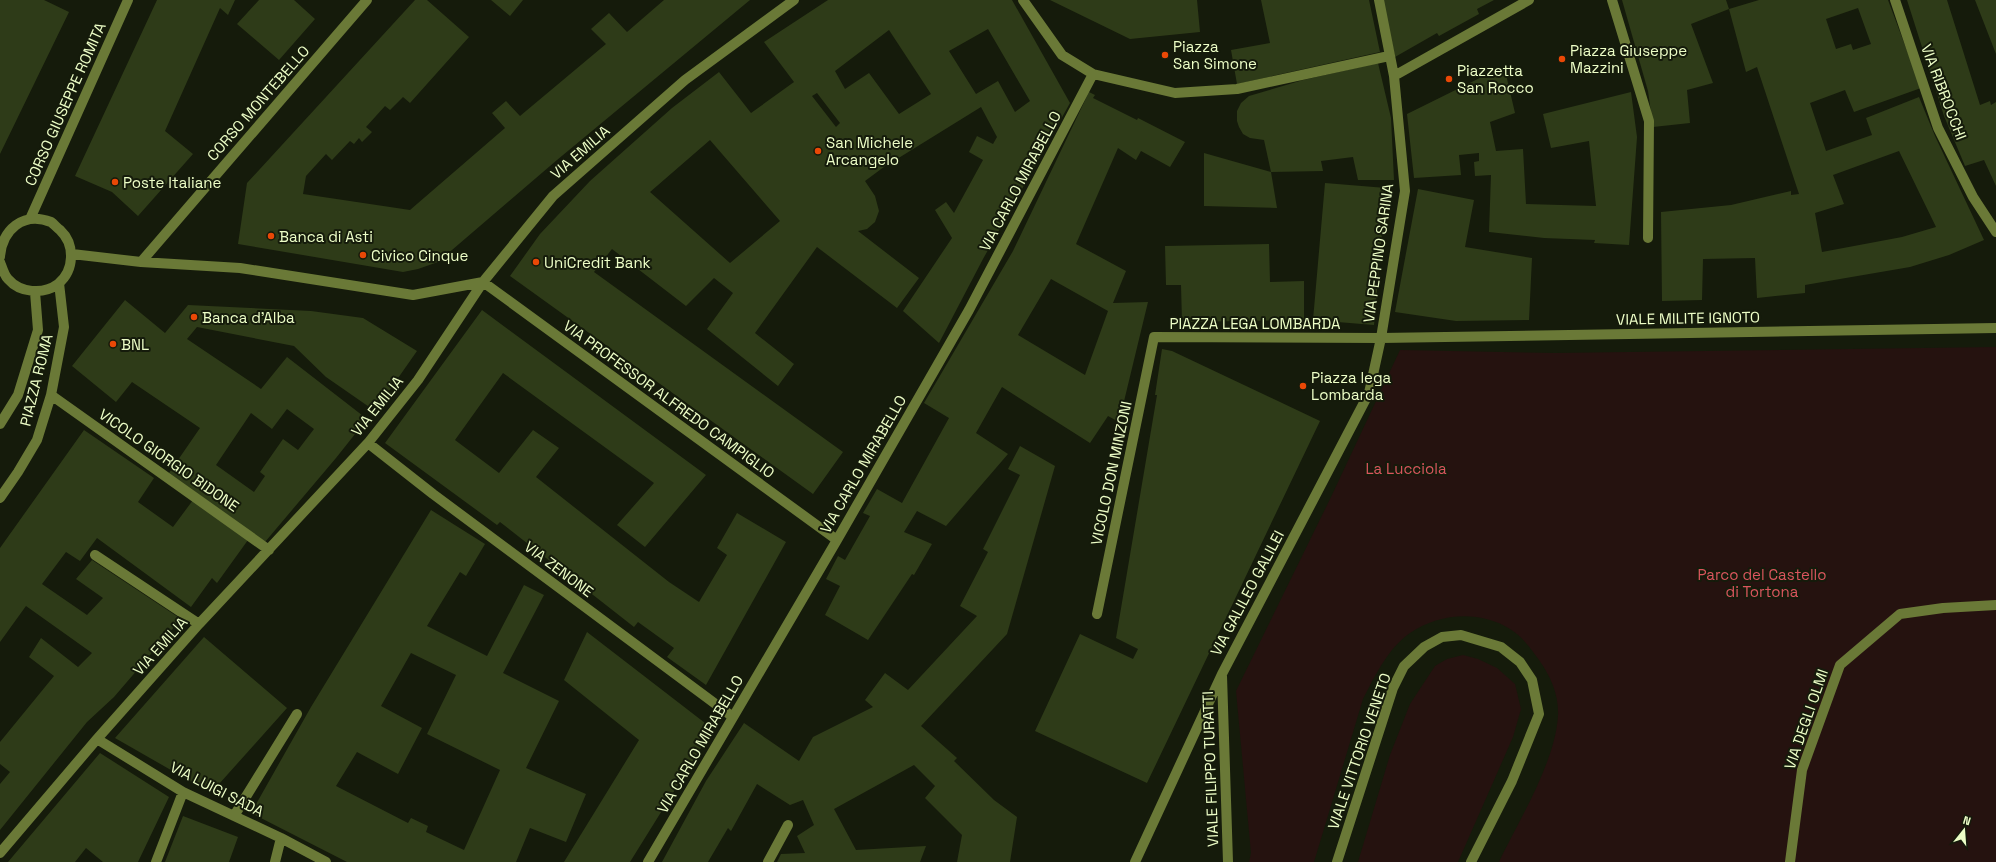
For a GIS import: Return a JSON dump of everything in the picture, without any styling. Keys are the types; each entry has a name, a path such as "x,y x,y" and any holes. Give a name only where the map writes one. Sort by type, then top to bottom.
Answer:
{"street":[{"name":"CORSO GIUSEPPE ROMITA","path":"30,219 128,0"},
{"name":"CORSO MONTEBELLO","path":"141,262 367,0"},
{"name":"VIA EMILIA","path":"0,853 97,739 199,624 270,550 368,443 418,380 483,282 553,196 685,80 794,0"},
{"path":"1023,0 1029,11 1062,55 1092,74 1175,93 1237,89 1389,56"},
{"name":"VIA PEPPINO SARINA","path":"1379,0 1394,76 1405,191 1381,338"},
{"path":"1394,76 1529,0"},
{"path":"1612,0 1649,121 1648,238"},
{"name":"VIA RIBROCCHI","path":"1895,0 1938,128 1973,197 1996,232"},
{"name":"VIA CARLO MIRABELLO","path":"648,862 837,540 969,310 1092,74"},
{"path":"0,257 4,231 30,219 51,222 67,237 72,254 70,268 59,283 49,289 35,292 24,290 8,279 0,262"},
{"path":"72,254 141,262 240,268 413,295 483,282"},
{"name":"VIA PROFESSOR ALFREDO CAMPIGLIO","path":"483,282 837,540"},
{"name":"PIAZZA ROMA","path":"0,498 18,472 36,440 51,395 64,327 59,283"},
{"name":"PIAZZA ROMA","path":"0,424 18,395 38,330 35,292"},
{"name":"VIALE MILITE IGNOTO","path":"1381,338 1996,328"},
{"name":"PIAZZA LEGA LOMBARDA","path":"1154,337 1381,338"},
{"name":"VICOLO DON MINZONI","path":"1097,614 1154,337"},
{"name":"VIA GALILEO GALILEI","path":"1135,862 1222,674 1369,393 1381,338"},
{"name":"VICOLO GIORGIO BIDONE","path":"51,395 270,550"},
{"name":"VIA ZENONE","path":"368,443 433,494 733,717"},
{"path":"95,555 199,624"},
{"name":"VIA DEGLI OLMI","path":"1790,862 1802,770 1840,665 1900,614 1943,608 1996,605"},
{"name":"VIALE VITTORIO VENETO","path":"1337,862 1393,688 1404,666 1424,647 1442,637 1461,635 1501,646 1520,662 1532,680 1539,714 1512,781 1471,862"},
{"name":"VIALE FILIPPO TURATTI","path":"1222,674 1228,862"},
{"path":"234,816 296,714"},
{"name":"VIA LUIGI SADA","path":"97,739 183,792 281,838 326,862"},
{"path":"156,862 183,792"},
{"path":"768,862 788,825"},
{"path":"275,862 281,838"}],"green space":[{"name":"Parco del Castello di Tortona","path":"1996,347 1996,862 1499,862 1535,791 1550,753 1558,716 1556,694 1547,673 1539,660 1518,635 1498,623 1486,619 1460,616 1434,621 1421,626 1410,633 1395,646 1377,672 1363,699 1314,862 1249,862 1251,853 1236,691 1331,497 1400,350 1555,353"},
{"path":"1463,655 1478,659 1497,668 1515,684 1521,709 1513,737 1458,862 1358,862 1390,755 1410,704 1435,666 1447,659"}],"building":[{"path":"0,0 44,0 69,12 0,154"},
{"path":"157,0 235,0 228,15 220,8 165,131 193,154 138,216 112,192 75,176"},
{"path":"259,0 294,0 315,19 279,60 237,24"},
{"path":"415,0 427,0 469,37 410,103 403,97 390,110 385,106 366,127 372,132 362,142 359,138 354,144 350,141 332,160 326,154 306,176 303,194 410,210 505,128 492,113 506,101 520,116 606,44 591,29 609,13 627,32 664,0 750,0 557,160 438,262 418,269 403,272 238,244 247,183"},
{"path":"491,0 523,0 510,16"},
{"path":"828,0 1012,0 1070,103 983,259 939,343 903,311 952,238 935,210 946,202 954,213 983,160 969,152 977,136 993,144 997,137 981,107 897,159 896,158 865,181 875,196 879,211 875,222 867,229 858,231 919,278 897,308 817,247 755,333 794,364 778,386 707,329 733,293 714,278 686,306 612,249 594,272 843,452 813,494 510,276 540,234 590,181 672,108 719,72 751,113 794,82 764,42","holes":["988,29 1030,101 1015,112 998,81 976,94 949,51","889,30 931,94 899,114 869,73 845,89 835,71","817,93 840,123 836,127 812,96","710,140 780,221 730,263 650,192"]},
{"path":"1050,0 1197,0 1200,32 1130,39"},
{"path":"1261,0 1369,0 1380,52 1237,84 1231,50 1270,43"},
{"path":"1383,0 1494,0 1477,9 1479,14 1439,36 1437,33 1395,57"},
{"path":"1622,0 1726,0 1729,9 1691,24 1713,83 1687,90 1690,123 1653,127 1648,91"},
{"path":"1759,0 1888,0 1921,88 1854,112 1845,90 1810,103 1826,151 1872,135 1866,118 1919,97 1935,136 1984,240 1949,255 1910,267 1805,285 1805,293 1757,298 1755,258 1703,259 1702,300 1662,301 1661,212 1731,205 1791,191 1791,195 1799,194 1757,67 1746,72 1729,9","holes":["1858,8 1871,44 1853,50 1851,44 1836,49 1826,19","1899,151 1936,227 1902,237 1822,252 1815,213 1844,204 1833,175"]},
{"path":"1907,0 1947,0 1980,105 1990,101 1991,105 1996,102 1996,186 1984,160 1965,166 1944,116"},
{"path":"1975,0 1996,0 1996,54"},
{"path":"1378,63 1391,118 1394,180 1358,180 1353,157 1321,161 1323,171 1271,172 1264,140 1250,138 1243,134 1239,127 1237,121 1237,111 1241,103 1249,96 1303,80"},
{"path":"1504,66 1515,113 1490,122 1496,151 1523,149 1526,204 1596,206 1589,141 1551,148 1543,114 1631,92 1637,137 1629,245 1594,243 1595,240 1544,238 1489,232 1491,175 1475,176 1474,162 1479,161 1479,153 1459,155 1461,175 1414,178 1407,114"},
{"path":"1089,92 1095,95 1093,98 1137,120 1138,118 1185,142 1170,167 1141,151 1136,160 1118,148 1076,244 1126,271 1113,303 1148,302 1119,422 1108,416 1090,443 1002,387 976,433 1008,454 946,526 917,511 904,532 932,544 914,575 912,574 868,640 825,615 840,586 826,579 838,556 845,560 870,516 863,513 877,489 902,503 949,418 924,403 1013,251","holes":["1051,279 1108,311 1085,375 1018,335"]},
{"path":"1204,153 1271,172 1277,208 1204,206"},
{"path":"1325,183 1386,188 1374,325 1313,320"},
{"path":"1418,189 1474,200 1465,247 1532,258 1529,320 1456,321 1395,312"},
{"path":"1269,244 1270,282 1304,281 1304,320 1182,322 1181,285 1166,285 1165,246"},
{"path":"125,300 165,333 188,305 311,311 363,318 417,351 375,411 326,377 294,346 197,327 187,339 261,389 287,357 367,419 265,542 169,473 200,428 132,382 116,402 72,366","holes":["287,409 314,429 298,450 283,439 260,472 265,476 254,492 216,465 251,413 272,429"]},
{"path":"482,310 706,475 645,547 617,525 654,483 503,373 455,440 499,473 533,430 559,448 536,477 669,582 699,602 727,555 717,548 737,513 786,542 706,685 667,657 674,648 638,622 634,627 500,522 497,525 385,443"},
{"path":"1162,349 1172,351 1320,421 1147,783 1035,731 1080,634 1133,659 1138,649 1116,638 1157,395 1155,395"},
{"path":"84,430 154,478 138,502 173,527 193,500 248,540 217,583 212,578 191,607 97,538 80,561 66,552 42,584 87,615 103,598 76,579 92,560 181,619 114,697 87,722 0,830 0,784 10,772 0,764 0,742 54,676 29,657 41,638 78,667 92,653 26,606 0,642 0,548"},
{"path":"1020,446 1055,466 1007,634 921,726 957,758 954,761 994,800 1017,817 1010,862 957,862 962,835 925,798 935,786 914,765 834,809 856,850 926,846 920,862 777,862 781,854 805,853 797,836 814,825 803,800 790,805 757,784 731,831 728,828 708,862 662,862 706,781 744,723 799,761 813,737 873,707 865,700 885,673 908,690 977,616 960,606 988,552 983,549 1020,475 1008,469"},
{"path":"431,510 485,544 466,576 460,572 427,626 487,656 524,585 544,595 503,673 559,701 526,768 586,794 566,842 530,828 516,862 347,862 251,813 311,707","holes":["411,653 456,675 427,734 500,770 464,850 426,832 428,826 411,818 408,823 336,786 357,752 398,774 422,728 381,706"]},
{"path":"587,632 705,723 709,735 630,862 564,862 639,740 564,680"},
{"path":"204,637 287,708 211,793 115,738"},
{"path":"100,753 169,797 138,862 103,862 86,848 75,862 8,862"},
{"path":"183,816 238,837 229,862 165,862"}],"place":[{"name":"Piazza San Simone","path":"1165,55"},
{"name":"Piazza Giuseppe Mazzini","path":"1562,59"},
{"name":"Piazzetta San Rocco","path":"1449,79"},
{"name":"San Michele Arcangelo","path":"818,151"},
{"name":"Poste Italiane","path":"115,182"},
{"name":"Banca di Asti","path":"271,236"},
{"name":"Civico Cinque","path":"363,255"},
{"name":"UniCredit Bank","path":"536,262"},
{"name":"Banca d'Alba","path":"194,317"},
{"name":"BNL","path":"113,344"},
{"name":"Piazza lega Lombarda","path":"1303,386"}],"park label":[{"name":"La Lucciola","path":"1406,468"}]}
